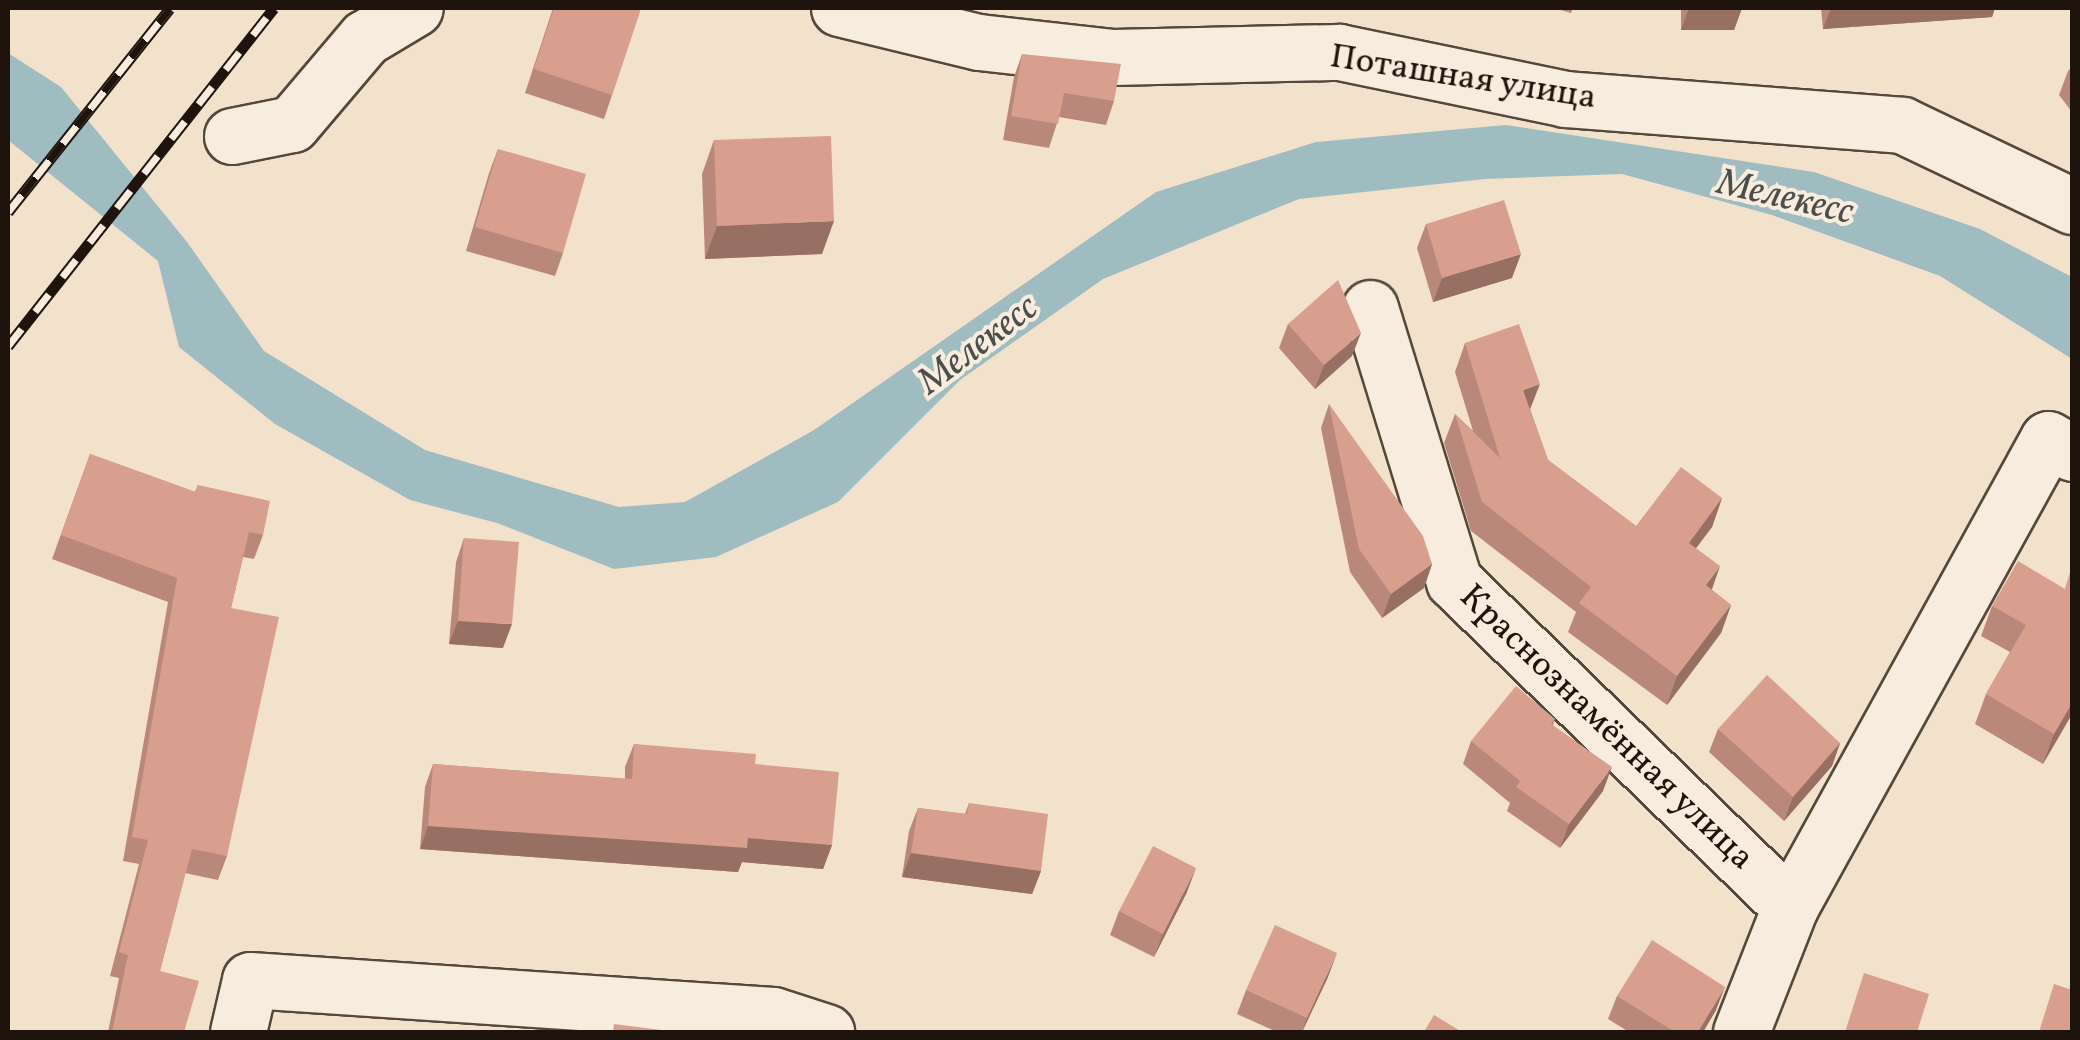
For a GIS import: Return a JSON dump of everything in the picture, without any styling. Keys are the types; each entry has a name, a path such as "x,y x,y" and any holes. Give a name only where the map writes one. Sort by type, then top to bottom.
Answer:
{"street":[{"path":"232,136 292,124 365,38 415,8"},
{"name":"Поташная улица","path":"838,8 979,42 1113,58 1347,30 1564,99 1902,125 2072,206"},
{"name":"Краснознамённая улица","path":"1370,308 1454,581 1790,908"},
{"name":"Краснознамённая улица","path":"1742,1032 1790,908 2048,439 2072,454"},
{"path":"238,1032 250,980 773,1015 826,1032"}],"water":[{"name":"Мелекесс","path":"8,53 61,87 187,242 264,351 425,450 619,507 685,502 814,430 1156,192 1316,142 1506,125 1814,172 1980,229 2072,277 2072,359 1940,276 1772,215 1622,174 1485,179 1299,199 1103,279 960,380 838,502 716,557 614,569 497,523 410,500 275,424 179,347 158,261 8,140"}],"building":[{"path":"554,8 641,8 612,95 534,69"},
{"path":"1022,54 1121,64 1114,101 1064,93 1058,124 1011,116"},
{"path":"831,136 834,221 717,226 714,140"},
{"path":"498,149 586,174 563,253 475,227"},
{"path":"1504,200 1521,254 1442,278 1426,224"},
{"path":"1338,280 1361,333 1324,365 1288,324"},
{"path":"1519,324 1540,384 1523,390 1548,460 1636,526 1681,467 1722,498 1689,543 1720,566 1706,585 1731,605 1677,676 1579,603 1591,587 1482,502 1455,414 1500,458 1465,343"},
{"path":"1329,404 1423,536 1432,564 1391,594 1359,549"},
{"path":"90,454 196,492 198,485 270,501 263,535 249,532 231,608 279,617 227,856 192,849 160,971 199,981 184,1032 112,1032 128,955 119,952 148,840 132,837 177,578 61,535"},
{"path":"464,538 519,542 512,624 458,621"},
{"path":"2018,561 2065,589 2072,567 2072,703 2054,734 1986,694 2026,625 1992,606"},
{"path":"1767,675 1840,743 1793,797 1718,729"},
{"path":"1516,686 1555,719 1551,724 1612,767 1569,824 1516,787 1520,781 1471,741"},
{"path":"634,744 756,754 755,764 839,772 832,845 748,838 747,848 428,826 433,764 632,779"},
{"path":"969,803 1048,814 1041,871 911,853 918,808 967,814"},
{"path":"1153,846 1196,868 1163,934 1119,911"},
{"path":"1275,925 1337,953 1307,1018 1246,990"},
{"path":"1652,940 1725,987 1698,1032 1675,1032 1617,996"},
{"path":"1864,973 1929,994 1917,1032 1845,1032"},
{"path":"2054,984 2072,990 2072,1032 2039,1032"},
{"path":"1434,1015 1462,1032 1424,1032"},
{"path":"614,1024 677,1032 613,1032"}],"railway":[{"path":"8,212 170,8"},
{"path":"8,346 274,8"}]}
